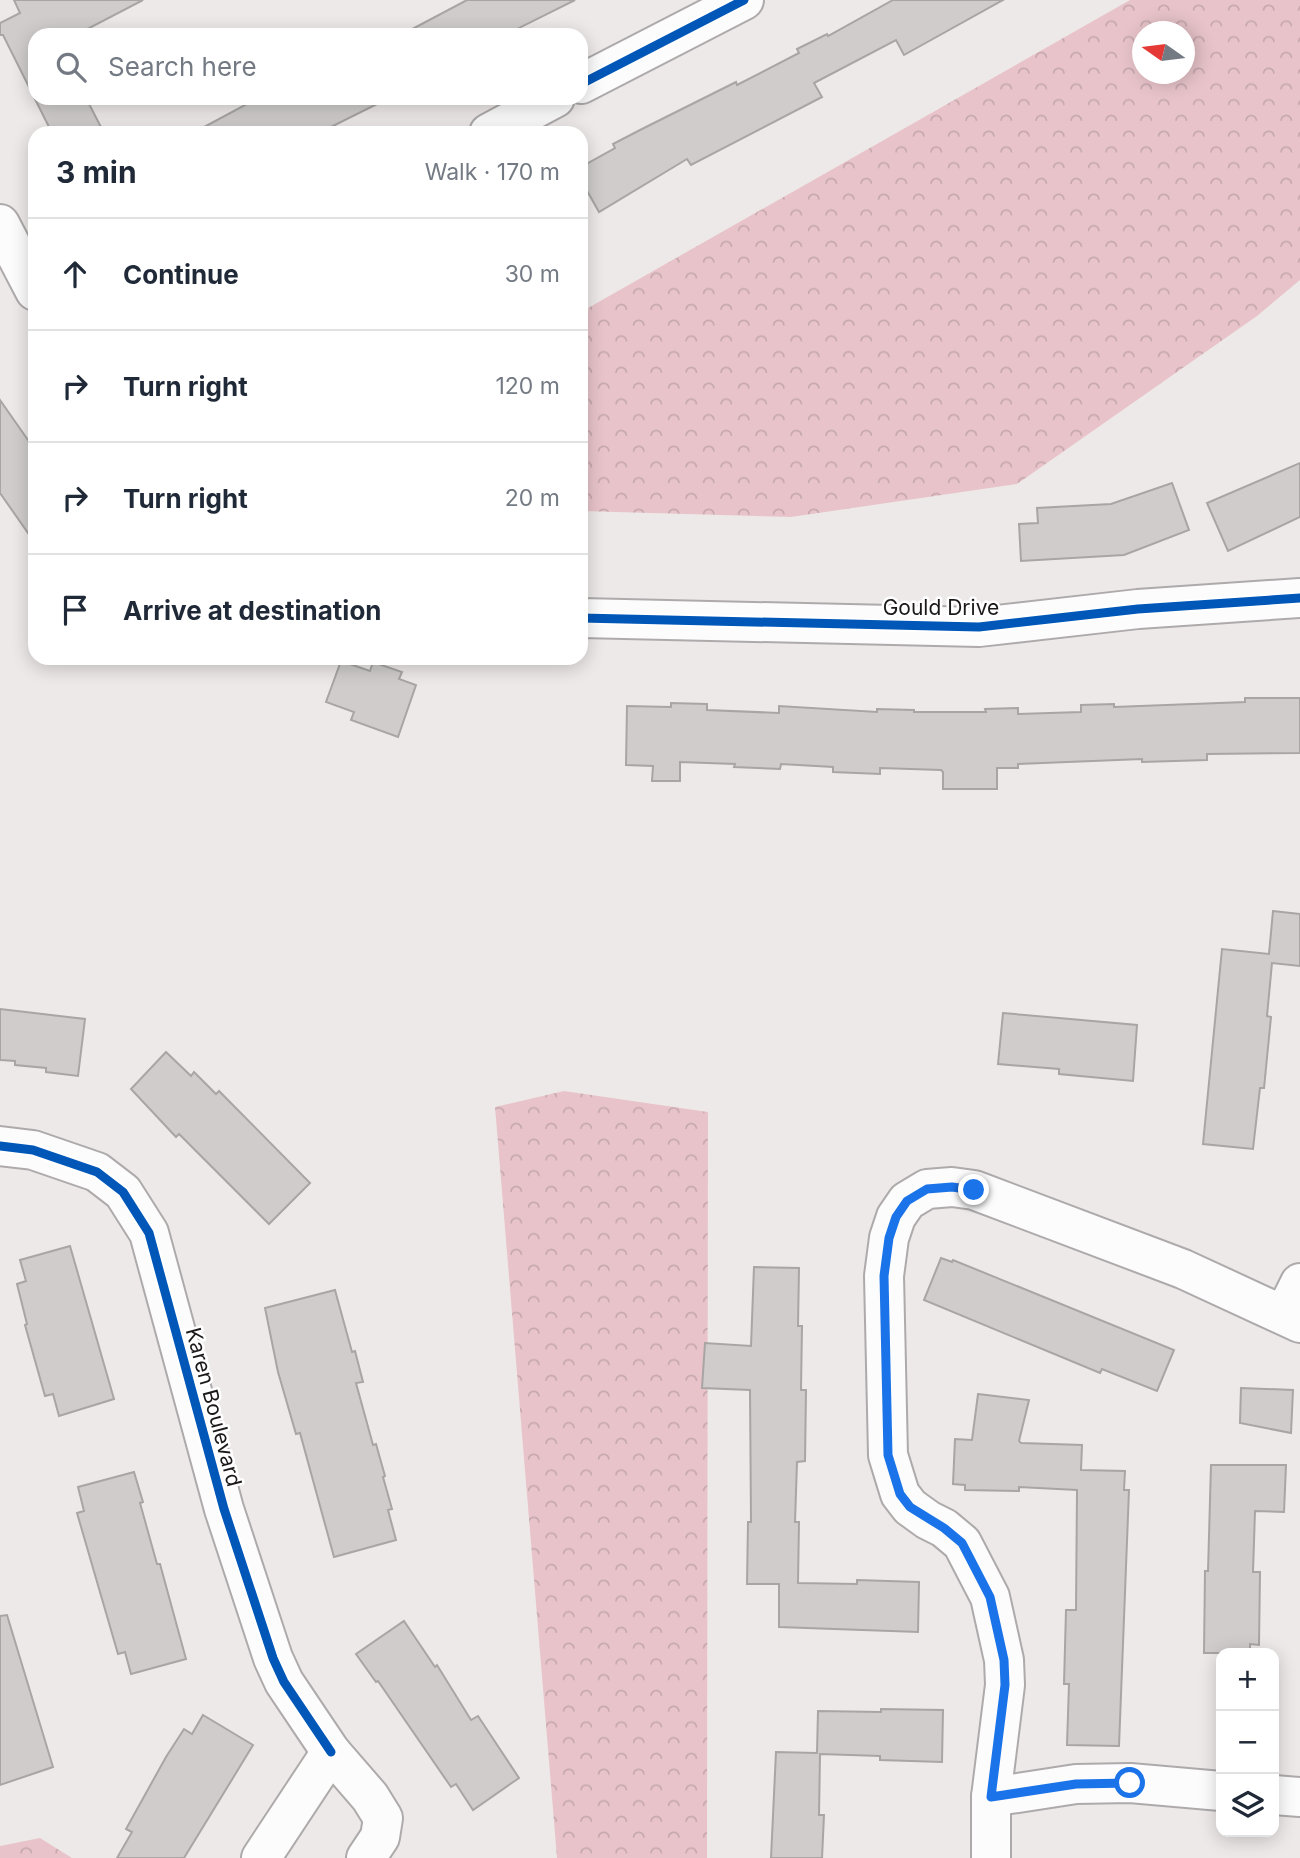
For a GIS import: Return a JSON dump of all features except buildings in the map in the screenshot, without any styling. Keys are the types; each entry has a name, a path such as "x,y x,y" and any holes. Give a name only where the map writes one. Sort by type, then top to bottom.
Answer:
{"street":[{"path":"588,80 744,0"},
{"path":"502,126 542,105"},
{"path":"0,224 28,278"},
{"name":"Gould Drive","path":"588,618 979,627 1138,609 1300,598"},
{"name":"Karen Boulevard","path":"0,1146 33,1150 97,1171 123,1192 149,1233 224,1509 274,1658 284,1682 331,1752 370,1797 383,1818 380,1836 366,1858"},
{"path":"991,1858 991,1797 1005,1685 1004,1660 990,1597 962,1543 910,1507 900,1494 888,1455 884,1276 889,1238 896,1217 907,1201 927,1189 952,1187 974,1190 1184,1269 1295,1307"},
{"path":"261,1858 331,1752"},
{"path":"991,1797 1076,1784 1130,1783 1216,1791"},
{"path":"1279,1795 1300,1797"}],"green space":[{"path":"1130,0 1300,0 1300,280 1257,316 1017,484 791,517 588,511 588,308"},
{"path":"564,1091 708,1112 707,1858 557,1858 495,1107"},
{"path":"40,1838 72,1858 0,1858 0,1846"}],"cycle path":[{"path":"588,80 744,0"},
{"path":"588,618 979,627 1138,609 1300,598"},
{"path":"0,1146 33,1150 97,1172 123,1192 149,1233 224,1509 273,1658 284,1682 331,1752"}],"route":[{"path":"974,1190 952,1187 927,1189 907,1201 896,1217 889,1238 884,1276 888,1455 900,1494 910,1507 962,1543 990,1597 1004,1660 1005,1685 991,1797 1076,1784 1130,1783"}]}
